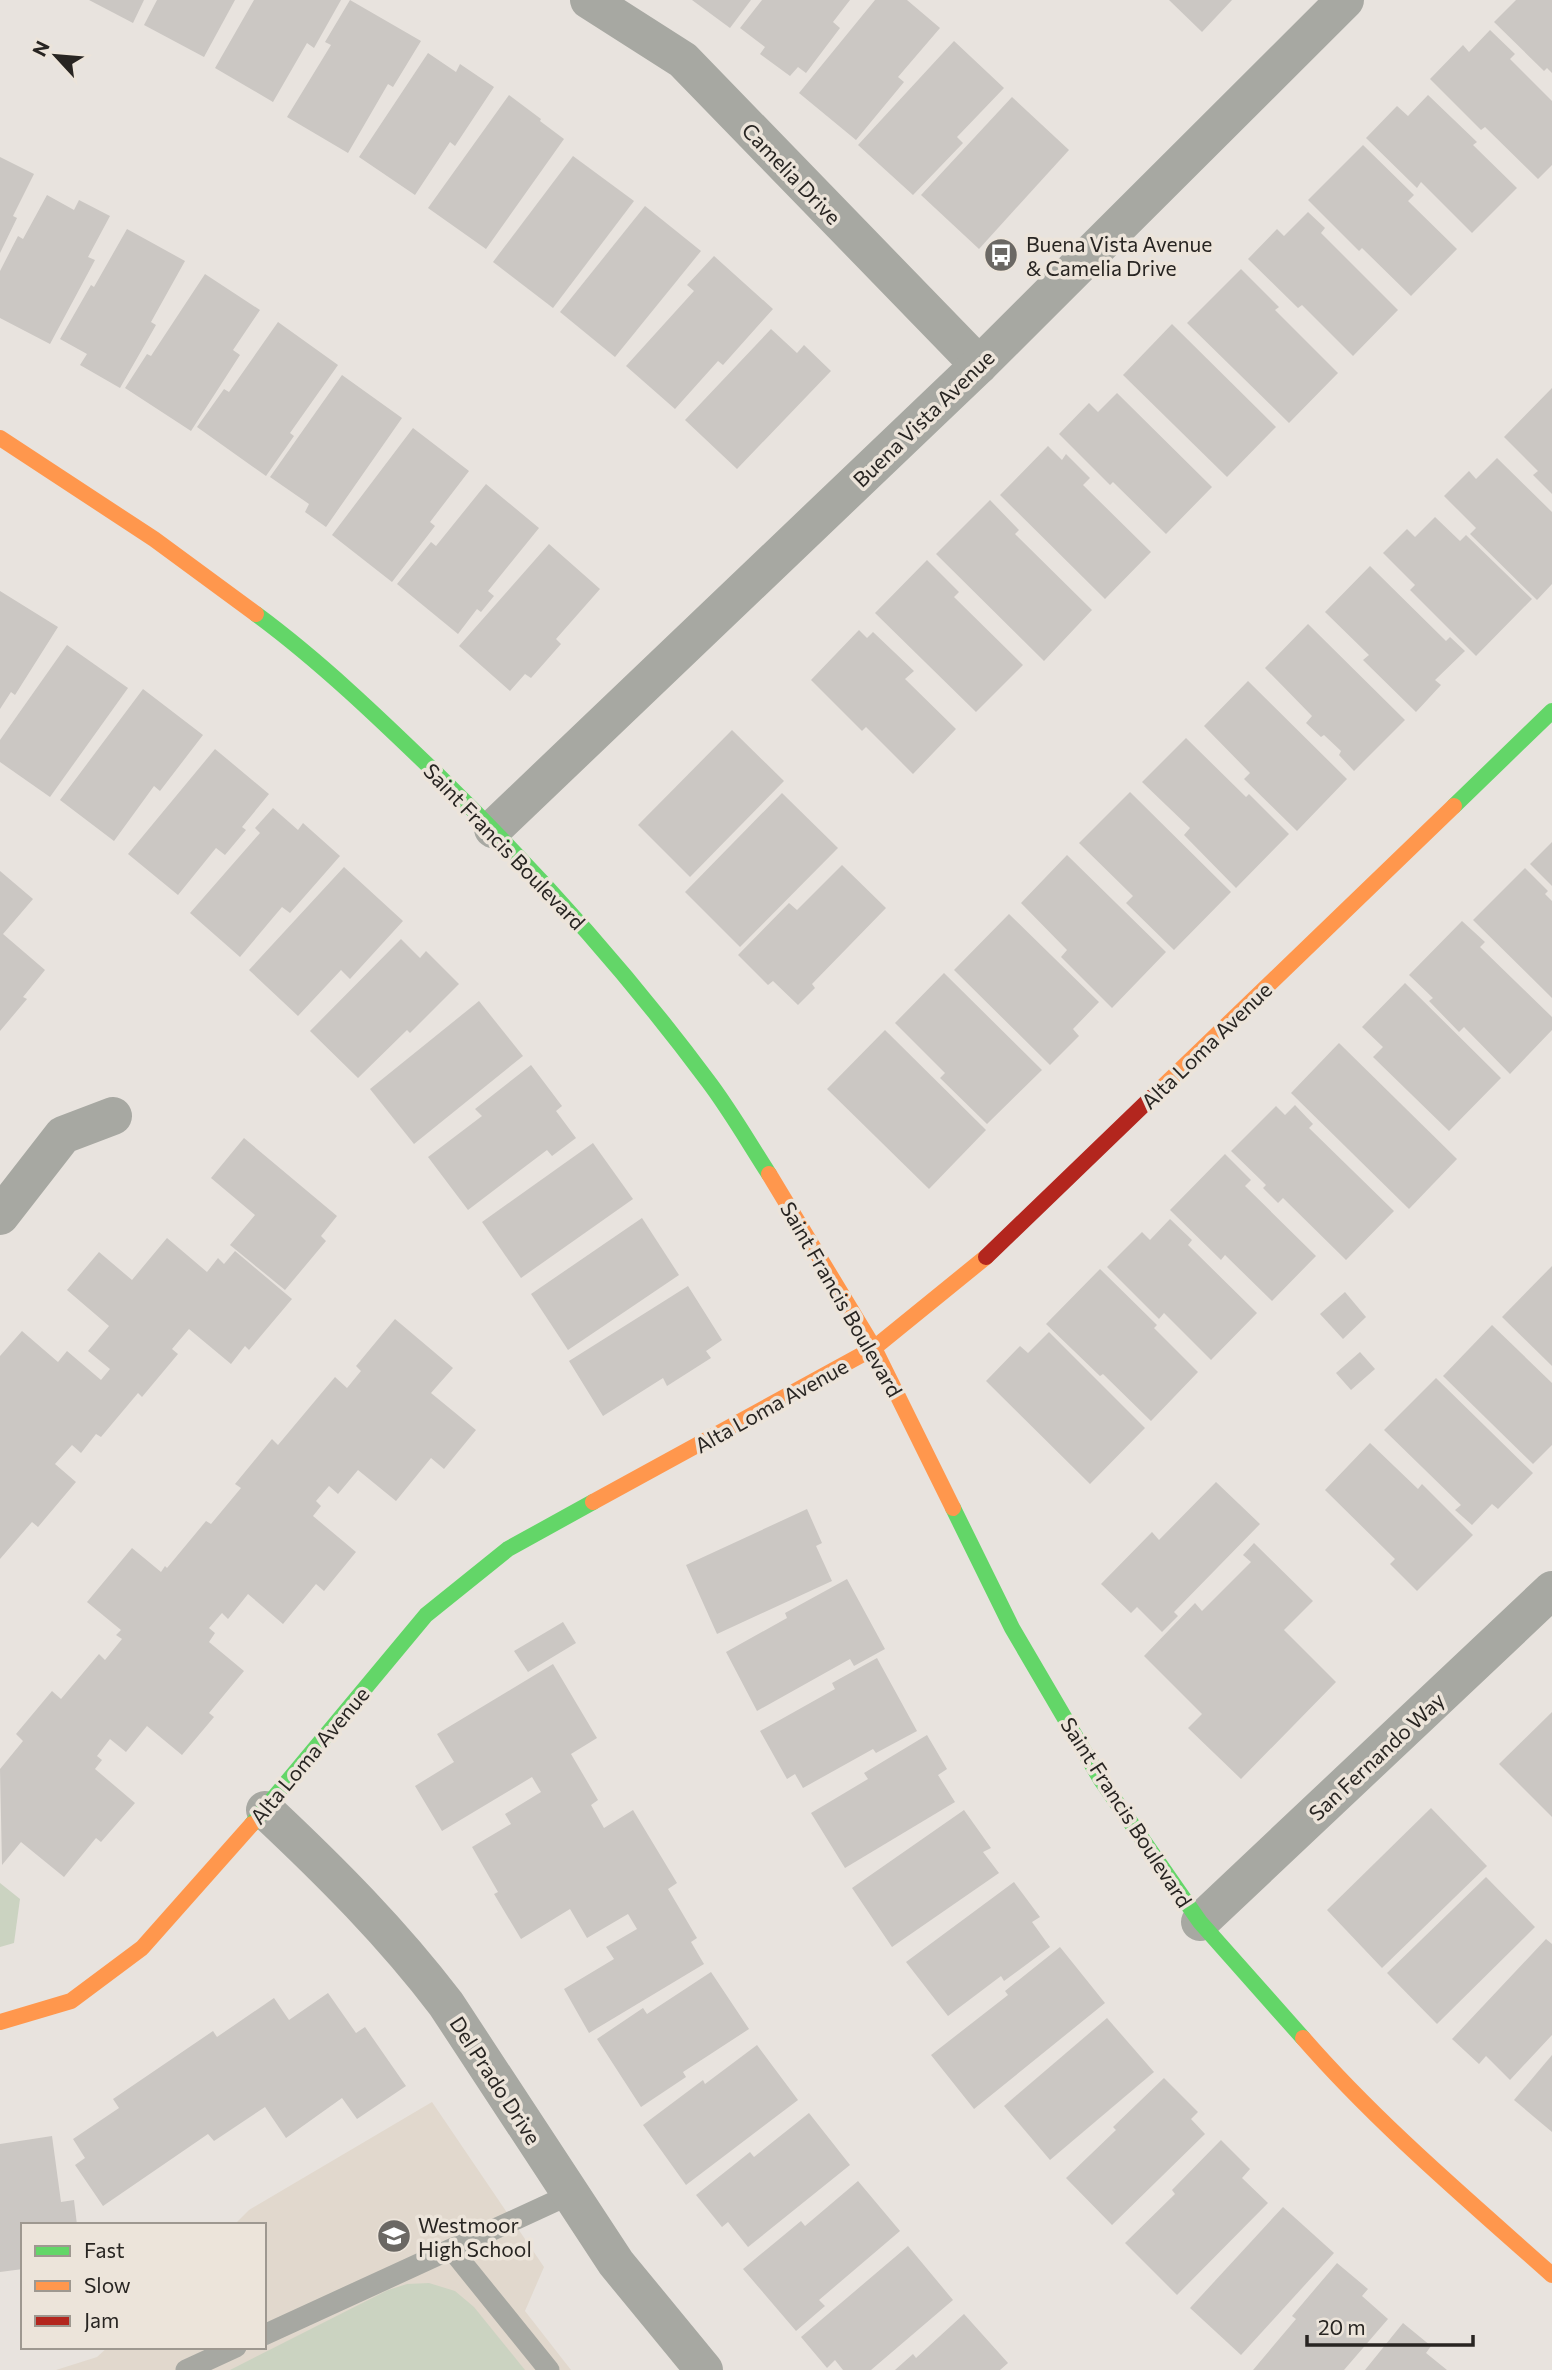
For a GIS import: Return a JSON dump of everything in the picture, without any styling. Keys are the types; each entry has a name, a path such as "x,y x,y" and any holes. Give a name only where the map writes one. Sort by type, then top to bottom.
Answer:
{"street":[{"name":"Camelia Drive","path":"589,0 683,60 979,365"},
{"name":"Buena Vista Avenue","path":"493,829 979,365 1346,0"},
{"name":"Saint Francis Boulevard","path":"0,438 154,539 279,631 390,728 493,829 606,954 709,1082 794,1213 874,1348 1012,1628 1101,1780 1200,1922 1322,2060 1434,2169 1552,2275"},
{"name":"Alta Loma Avenue","path":"0,2022 71,2001 142,1948 265,1810 426,1615 508,1549 874,1348 990,1254 1552,711"},
{"path":"0,1216 63,1135 113,1116"},
{"name":"San Fernando Way","path":"1200,1922 1552,1590"},
{"name":"Del Prado Drive","path":"265,1810 333,1874 420,1969 446,2004 616,2263 704,2370"}],"lane":[{"path":"266,2333 571,2194"},
{"path":"452,2250 549,2370"},
{"path":"186,2370 232,2349"}],"shaded area":[{"name":"Westmoor High School","path":"432,2102 544,2267 525,2311 571,2370 56,2370 97,2357 106,2349 266,2349 266,2223 236,2223 249,2210"}],"green space":[{"path":"0,1883 20,1899 14,1943 0,1947"},
{"path":"429,2283 455,2291 474,2307 525,2370 230,2370 388,2290 407,2284"}],"building":[{"path":"89,0 144,0 133,23"},
{"path":"157,0 235,0 204,57 144,25"},
{"path":"254,0 341,0 314,48 307,43 273,102 215,68"},
{"path":"350,0 421,41 393,87 388,84 348,153 287,117 331,45 325,42"},
{"path":"692,0 751,0 730,28"},
{"path":"762,0 850,0 833,22 840,28 806,73 798,67 790,76 760,54 765,47 740,28"},
{"path":"875,0 907,0 940,28 898,77 904,82 856,140 799,93"},
{"path":"1169,0 1232,0 1202,32"},
{"path":"1516,0 1552,0 1552,73 1547,68 1544,71 1494,22"},
{"path":"1490,30 1515,54 1510,59 1552,101 1552,165 1538,179 1485,127 1481,130 1430,79 1463,45 1469,52"},
{"path":"954,41 1004,88 957,137 963,143 913,195 858,145"},
{"path":"428,53 456,72 460,64 494,87 455,146 450,142 415,195 359,157"},
{"path":"509,95 564,139 486,249 428,208"},
{"path":"1428,95 1477,142 1473,145 1517,188 1472,233 1421,182 1417,188 1366,138 1397,106 1408,116"},
{"path":"1012,97 1069,150 979,249 921,195"},
{"path":"1363,145 1414,195 1408,201 1457,249 1411,296 1362,248 1359,251 1308,200"},
{"path":"573,156 634,201 553,308 493,262"},
{"path":"0,157 34,174 13,216 17,218 0,253"},
{"path":"47,195 74,210 79,200 110,216 88,257 95,260 50,344 0,318 0,271 18,236 23,239"},
{"path":"645,206 701,251 615,357 560,312"},
{"path":"1308,212 1325,228 1321,233 1398,310 1353,356 1302,305 1298,308 1248,259 1277,229 1284,236"},
{"path":"127,229 185,261 151,322 156,325 120,388 80,365 87,354 60,339"},
{"path":"714,256 773,309 723,365 718,361 675,409 626,366 694,291 687,285"},
{"path":"1241,269 1279,307 1275,310 1338,373 1289,423 1187,323"},
{"path":"205,274 260,310 233,350 240,355 191,431 125,388 147,354 151,356"},
{"path":"278,322 338,365 290,433 294,436 266,476 197,427 224,389 229,392"},
{"path":"1172,324 1276,427 1227,477 1123,375"},
{"path":"771,329 797,353 804,345 831,371 737,469 685,420"},
{"path":"342,375 402,418 326,527 305,512 309,504 270,477"},
{"path":"1552,388 1552,494 1533,475 1538,471 1504,437"},
{"path":"1117,393 1212,487 1166,534 1113,482 1110,485 1059,434 1089,403 1098,412"},
{"path":"413,428 469,471 430,522 435,526 392,582 332,535"},
{"path":"1048,446 1062,460 1066,454 1090,478 1083,485 1151,552 1105,599 1000,495"},
{"path":"1497,458 1552,512 1552,584 1537,600 1470,534 1476,528 1444,496 1469,471 1476,479"},
{"path":"486,484 539,528 488,591 494,596 481,612 477,609 458,634 397,584 431,542 436,546"},
{"path":"990,500 1019,530 1015,534 1092,610 1044,661 936,554"},
{"path":"1435,517 1460,541 1466,535 1532,599 1476,656 1410,590 1415,585 1383,553 1407,529 1415,537"},
{"path":"549,544 600,589 556,639 561,644 531,678 525,674 510,691 459,646"},
{"path":"927,560 959,592 954,597 1023,665 976,712 875,613"},
{"path":"1370,566 1446,641 1450,637 1465,651 1435,680 1441,685 1416,712 1363,660 1369,655 1325,612"},
{"path":"0,591 58,627 15,695 11,692 0,709"},
{"path":"1308,624 1405,720 1354,771 1339,755 1341,751 1306,723 1312,716 1265,668"},
{"path":"859,630 867,638 873,632 914,671 905,679 956,729 913,774 866,727 862,731 811,680"},
{"path":"67,645 128,688 50,797 0,762 0,740"},
{"path":"1248,681 1347,779 1297,831 1244,779 1250,773 1204,726"},
{"path":"143,689 203,735 160,791 154,786 114,841 60,800"},
{"path":"732,730 784,781 690,877 638,825"},
{"path":"1186,738 1246,797 1249,794 1289,834 1236,888 1184,835 1190,828 1142,782"},
{"path":"215,749 269,794 242,827 246,830 225,855 216,848 178,895 128,854"},
{"path":"1130,792 1231,892 1174,950 1126,903 1133,896 1079,843"},
{"path":"782,793 838,848 740,947 685,892"},
{"path":"273,808 298,830 303,823 340,856 290,913 282,907 240,957 190,913 260,833 255,828"},
{"path":"1552,842 1552,886 1530,864"},
{"path":"1067,855 1166,952 1112,1008 1061,957 1067,950 1021,903"},
{"path":"842,865 886,908 812,984 815,988 798,1005 773,981 768,985 738,955 789,903 797,910"},
{"path":"344,867 403,921 350,979 341,970 298,1016 249,970"},
{"path":"1525,868 1548,891 1545,894 1552,901 1552,998 1473,920"},
{"path":"0,871 33,899 3,934 45,970 23,997 27,999 0,1031"},
{"path":"1009,914 1099,1002 1073,1029 1079,1036 1050,1065 954,970"},
{"path":"1462,921 1485,942 1480,947 1552,1017 1552,1030 1510,1074 1464,1027 1459,1032 1429,1001 1433,998 1409,975"},
{"path":"401,939 420,958 426,951 459,984 410,1033 407,1030 358,1078 310,1031"},
{"path":"944,973 1042,1070 987,1124 940,1078 945,1073 895,1023"},
{"path":"1405,983 1501,1078 1449,1131 1373,1057 1383,1047 1362,1027"},
{"path":"479,1001 523,1056 414,1144 370,1089"},
{"path":"885,1030 986,1130 929,1189 827,1089"},
{"path":"1339,1043 1457,1159 1409,1209 1291,1093"},
{"path":"531,1065 562,1106 556,1111 576,1138 552,1156 547,1150 468,1210 428,1157 482,1116 475,1109"},
{"path":"1295,1105 1313,1124 1309,1128 1394,1211 1346,1260 1283,1198 1278,1203 1263,1188 1266,1185 1231,1151 1276,1106 1285,1115"},
{"path":"244,1138 337,1216 321,1236 326,1241 285,1290 230,1245 255,1215 211,1178"},
{"path":"593,1143 633,1199 521,1278 482,1222"},
{"path":"1225,1154 1251,1180 1245,1186 1316,1256 1272,1301 1225,1255 1221,1260 1170,1210"},
{"path":"642,1218 679,1275 568,1350 531,1294"},
{"path":"1170,1219 1192,1240 1188,1245 1257,1313 1211,1360 1164,1313 1159,1319 1107,1267 1142,1232 1150,1240"},
{"path":"167,1238 207,1272 218,1258 224,1264 235,1251 292,1299 249,1350 245,1346 231,1364 189,1329 172,1349 178,1354 142,1397 138,1393 101,1437 96,1434 81,1453 72,1445 55,1464 76,1482 38,1527 32,1522 0,1559 0,1356 22,1331 58,1362 67,1351 101,1380 110,1369 88,1351 109,1326 67,1290 99,1252 132,1280"},
{"path":"1552,1266 1552,1366 1502,1317"},
{"path":"1100,1269 1157,1325 1154,1328 1198,1372 1151,1421 1046,1324"},
{"path":"688,1286 722,1340 706,1351 711,1358 667,1386 663,1378 603,1416 569,1361"},
{"path":"1345,1292 1366,1317 1343,1339 1320,1314"},
{"path":"395,1319 453,1368 431,1393 476,1430 444,1469 431,1458 396,1501 358,1470 338,1494 329,1486 316,1501 321,1506 313,1516 356,1552 324,1591 316,1584 283,1624 248,1594 228,1619 222,1613 209,1628 215,1633 209,1642 244,1671 209,1713 214,1717 182,1755 147,1726 126,1752 110,1739 97,1756 102,1760 95,1769 135,1803 101,1842 96,1838 64,1877 21,1842 2,1865 0,1769 23,1741 16,1734 52,1691 61,1699 99,1654 105,1660 122,1639 116,1635 121,1630 87,1602 132,1548 161,1572 165,1566 167,1568 206,1521 211,1524 241,1488 235,1484 272,1439 278,1445 335,1377 347,1388 361,1371 356,1366"},
{"path":"1492,1325 1552,1383 1552,1445 1533,1464 1443,1376"},
{"path":"1049,1332 1145,1428 1090,1484 986,1381 1020,1346 1028,1353"},
{"path":"1360,1352 1375,1369 1351,1390 1336,1373"},
{"path":"1436,1378 1533,1473 1498,1509 1492,1504 1472,1525 1455,1510 1461,1505 1384,1430"},
{"path":"1370,1443 1418,1489 1422,1484 1473,1535 1417,1591 1390,1564 1395,1559 1325,1490"},
{"path":"1216,1482 1260,1524 1174,1612 1178,1616 1162,1632 1137,1607 1131,1613 1101,1584 1152,1532 1159,1540"},
{"path":"807,1509 822,1543 816,1546 832,1581 717,1634 686,1565"},
{"path":"1254,1543 1313,1601 1284,1630 1336,1682 1241,1779 1188,1728 1202,1714 1144,1656 1195,1603 1202,1611 1251,1562 1243,1555"},
{"path":"847,1579 885,1649 854,1666 850,1659 757,1711 726,1652 787,1618 785,1613"},
{"path":"563,1622 576,1643 528,1672 514,1651"},
{"path":"877,1658 917,1731 876,1753 873,1749 803,1788 795,1774 787,1779 760,1731 835,1689 832,1683"},
{"path":"553,1664 597,1738 571,1754 598,1800 591,1805 604,1828 633,1810 677,1883 668,1889 697,1938 691,1942 704,1964 589,2033 564,1989 614,1959 606,1947 637,1929 628,1914 587,1938 570,1909 521,1939 494,1894 498,1892 472,1847 511,1824 505,1814 541,1792 532,1777 442,1831 415,1786 454,1762 437,1734"},
{"path":"1552,1712 1552,1817 1499,1764"},
{"path":"927,1735 947,1769 938,1775 955,1802 845,1868 811,1813 868,1779 864,1773"},
{"path":"1431,1808 1487,1866 1382,1968 1327,1910"},
{"path":"964,1810 991,1848 983,1852 999,1873 892,1947 852,1888"},
{"path":"1486,1877 1535,1927 1437,2024 1387,1973"},
{"path":"1014,1882 1040,1917 1032,1922 1050,1947 1004,1981 1001,1976 948,2016 906,1962"},
{"path":"1546,1939 1552,1944 1552,2035 1510,2080 1486,2056 1479,2064 1452,2039"},
{"path":"1060,1947 1105,2003 974,2109 931,2055 1008,1995 1005,1991"},
{"path":"711,1972 749,2029 683,2072 686,2077 641,2107 597,2039 643,2008 647,2014"},
{"path":"328,1993 356,2033 365,2027 406,2086 357,2119 342,2098 286,2138 265,2107 214,2141 208,2134 103,2206 75,2165 85,2158 73,2139 119,2108 113,2099 213,2031 217,2037 274,1998 289,2020"},
{"path":"1107,2018 1154,2072 1050,2160 1004,2106"},
{"path":"757,2045 798,2100 686,2185 643,2125 703,2080 705,2084"},
{"path":"1552,2055 1552,2132 1514,2100"},
{"path":"1164,2078 1198,2112 1191,2119 1205,2134 1112,2225 1066,2178 1116,2130 1113,2127"},
{"path":"809,2113 850,2165 748,2247 728,2222 722,2227 696,2195 750,2152 754,2157"},
{"path":"52,2136 61,2202 74,2200 77,2223 21,2223 21,2269 0,2272 0,2144"},
{"path":"1221,2140 1250,2169 1242,2178 1268,2203 1177,2295 1125,2243 1175,2194 1172,2190"},
{"path":"858,2181 900,2231 819,2300 825,2306 796,2331 743,2269 801,2221 805,2226"},
{"path":"1283,2207 1334,2253 1241,2355 1190,2308"},
{"path":"908,2246 953,2300 871,2370 843,2370 835,2360 827,2368 801,2337"},
{"path":"1337,2263 1368,2289 1362,2296 1388,2319 1344,2370 1253,2370 1296,2319 1292,2316"},
{"path":"964,2314 1008,2363 1000,2370 895,2370 913,2354 916,2358"},
{"path":"1403,2323 1431,2346 1426,2353 1447,2370 1365,2370"}],"traffic: fast":[{"path":"256,614 327,671 372,712 438,775 545,885 613,961 677,1040 724,1103 769,1174"},
{"path":"1454,806 1552,711"},
{"path":"252,1824 426,1615 508,1549 593,1502"},
{"path":"953,1508 1012,1628 1101,1780 1200,1922 1303,2038"}],"traffic: slow":[{"path":"0,438 154,539 256,614"},
{"path":"1152,1097 1454,806"},
{"path":"769,1174 874,1348 953,1508"},
{"path":"593,1502 874,1348 986,1257"},
{"path":"0,2022 71,2001 142,1948 252,1824"},
{"path":"1303,2038 1392,2131 1552,2275"}],"traffic: jam":[{"path":"986,1257 1152,1097"}],"place":[{"name":"Buena Vista Avenue & Camelia Drive","path":"1001,255"},
{"name":"Westmoor High School","path":"394,2236"}]}
